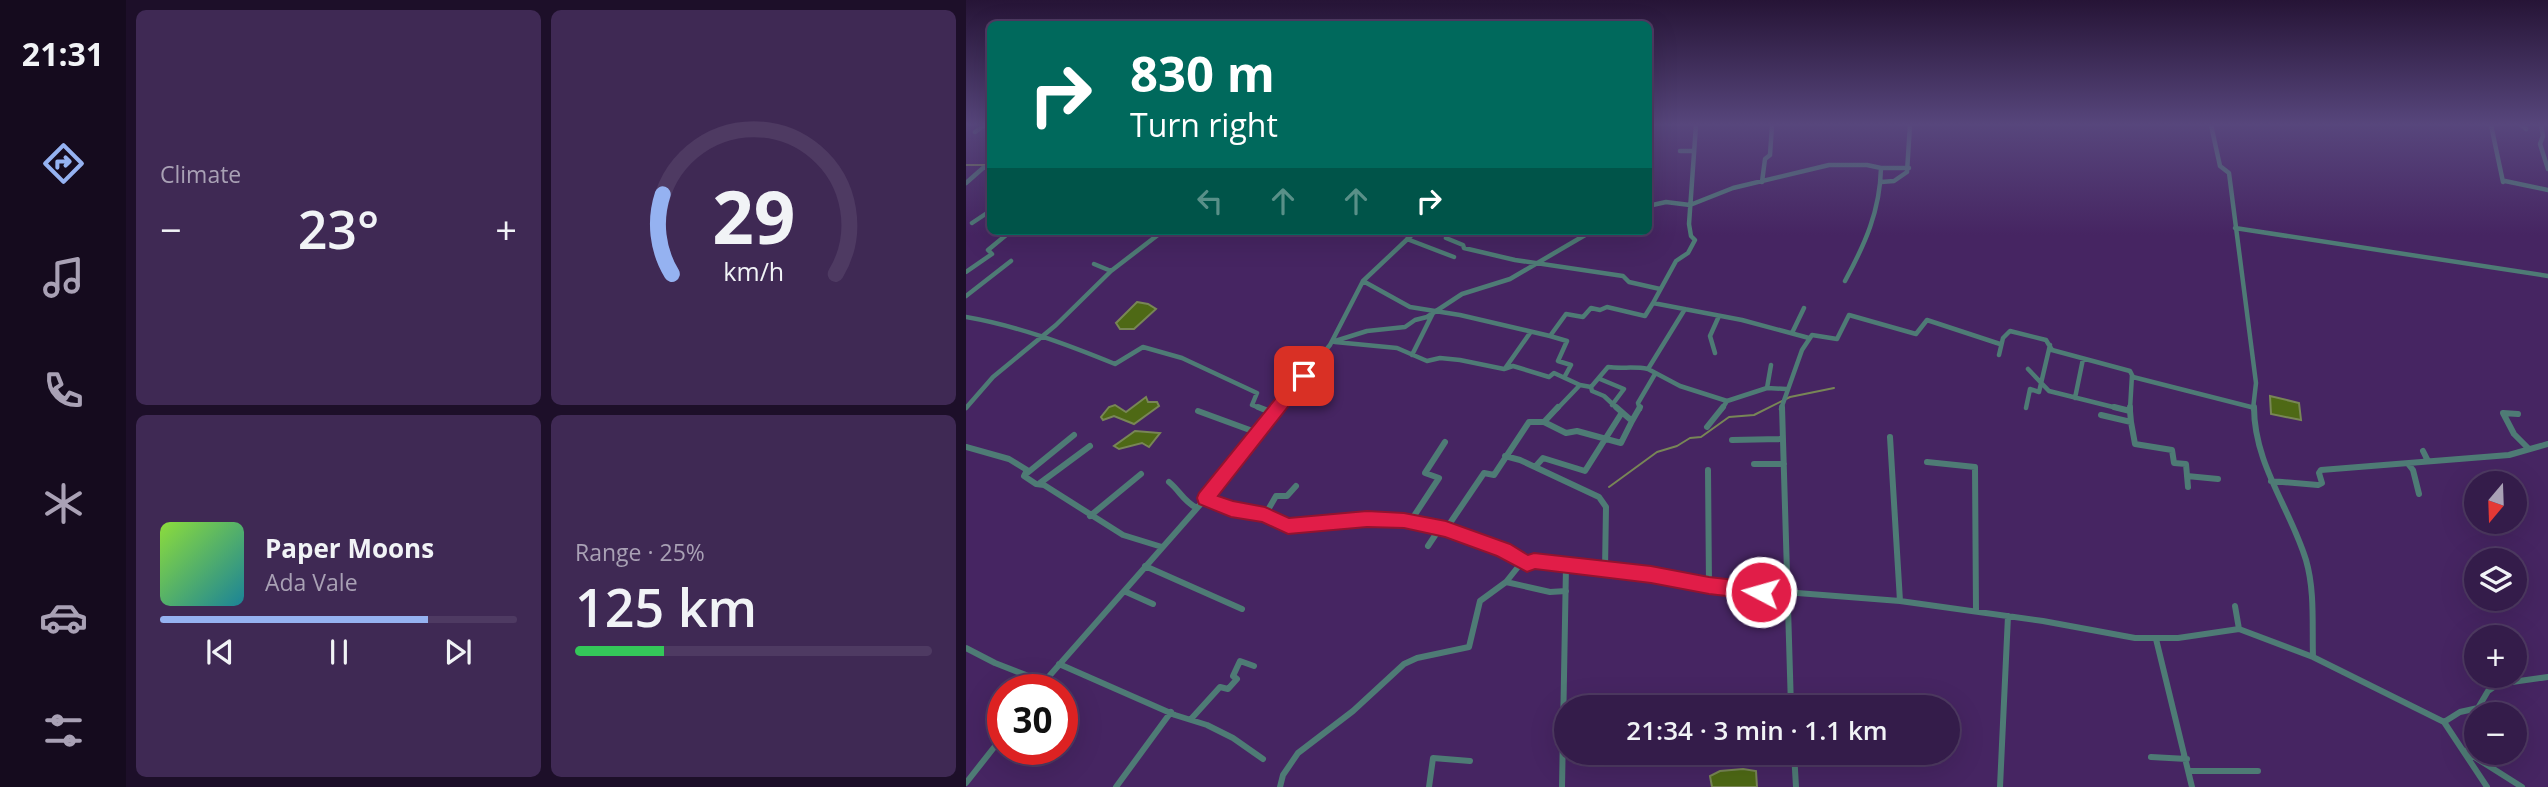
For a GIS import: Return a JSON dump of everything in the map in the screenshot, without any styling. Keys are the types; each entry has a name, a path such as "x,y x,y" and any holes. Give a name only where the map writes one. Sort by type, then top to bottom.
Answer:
{"street":[{"path":"1550,337 1566,314 1583,317 1591,308 1600,310 1607,307 1644,316 1676,261 1688,253 1695,240 1691,236 1689,224 1693,162"},
{"path":"1762,182 1765,162"},
{"path":"1881,182 1903,177 1909,168 1909,162"},
{"path":"2219,162 2220,166 2229,173 2256,383 2251,407 2255,439 2308,569 2314,602 2313,657"},
{"path":"2499,162 2504,182 2548,190"},
{"path":"1652,205 1666,202 1690,205 1733,188 1829,165 1852,163 1881,168 1909,168"},
{"path":"966,183 987,166"},
{"path":"1845,281 1868,237 1881,197 1881,168"},
{"path":"972,223 987,213"},
{"path":"2235,228 2548,276"},
{"path":"966,272 992,254 988,250 1006,235"},
{"path":"967,405 993,377 1043,336 1111,271 1158,235"},
{"path":"1051,674 1206,498 1331,342 1363,281 1412,235"},
{"path":"1407,239 1454,257 1446,238 1448,235"},
{"path":"1331,342 1367,331 1405,327 1415,320 1427,317 1462,294 1510,279 1587,235"},
{"path":"1448,239 1463,245 1464,248 1535,263 1623,275 1629,282 1660,289"},
{"path":"966,296 1011,261"},
{"path":"1094,264 1111,271"},
{"path":"1363,281 1401,304 1567,341 1558,361 1571,365 1565,376"},
{"path":"1653,303 1809,338"},
{"path":"1792,333 1804,308"},
{"path":"1648,369 1685,309"},
{"path":"1412,355 1434,310"},
{"path":"1791,695 1783,402 1786,388 1809,338 1812,335 1838,339 1849,315 1916,334 1927,320 2000,344"},
{"path":"1715,353 1710,336 1719,316"},
{"path":"968,320 996,322 1043,336 1115,364 1142,347 1176,356 1257,393 1252,405 1273,413"},
{"path":"1999,355 2000,344 2010,331 2046,340 2052,350 2130,371 2136,378 2251,407"},
{"path":"1504,369 1530,333"},
{"path":"1331,342 1397,348 1427,360 1440,358 1504,369 1513,366 1549,377 1554,373 1591,387 1592,391 1604,396 1621,414 1632,421"},
{"path":"2026,408 2030,389 2039,392 2050,345"},
{"path":"2075,398 2083,359"},
{"path":"1591,387 1611,366 1623,369 1636,366 1727,401"},
{"path":"1767,388 1771,366"},
{"path":"2028,369 2049,391 2130,411"},
{"path":"1428,546 1484,473 1494,475 1529,422 1544,422 1566,433 1577,431 1621,443 1641,408 1638,403 1656,374"},
{"path":"2132,374 2130,411 2135,444 2172,450 2174,463 2186,464 2188,487"},
{"path":"1600,379 1624,389 1612,405"},
{"path":"1544,422 1580,385"},
{"path":"1707,427 1716,419 1727,401 1767,388 1786,388"},
{"path":"1198,411 1258,433"},
{"path":"2518,414 2503,413 2514,434 2529,449"},
{"path":"1535,467 1543,458 1584,471 1621,414"},
{"path":"2101,415 2131,422"},
{"path":"1024,476 1073,435"},
{"path":"1890,437 1900,601"},
{"path":"1732,440 1782,439"},
{"path":"1410,522 1439,478 1425,473 1445,442"},
{"path":"2272,481 2318,485 2322,483 2319,473 2321,470 2509,455 2548,444"},
{"path":"1040,483 1090,446"},
{"path":"966,447 1009,459 1027,470 1024,476"},
{"path":"2423,451 2428,461"},
{"path":"1505,456 1599,497 1606,506 1605,570"},
{"path":"1927,462 1975,467 1976,611"},
{"path":"1754,464 1784,464"},
{"path":"2409,465 2413,470 2418,494"},
{"path":"1708,470 1709,586"},
{"path":"1090,516 1141,474"},
{"path":"1024,476 1123,534 1162,547"},
{"path":"2187,476 2218,479"},
{"path":"1169,482 1180,491 1185,502 1197,508"},
{"path":"1265,515 1276,496 1287,495 1296,486"},
{"path":"1206,498 1231,509 1265,515 1288,526 1367,519 1410,522 1443,528 1503,550 1522,562 1651,574 1709,586 1900,601 2008,615 2135,638 2156,639 2239,629 2313,657 2434,714 2444,722 2464,750"},
{"path":"1282,786 1290,763 1312,740 1353,711 1410,660 1469,647 1480,601 1506,582 1522,562"},
{"path":"1145,566 1242,609"},
{"path":"1562,787 1566,566"},
{"path":"1506,582 1550,592 1566,591"},
{"path":"1124,591 1153,604"},
{"path":"2235,606 2239,629"},
{"path":"2000,787 2008,615"},
{"path":"2156,639 2192,787"},
{"path":"966,648 1023,674"},
{"path":"1191,719 1200,704 1210,699 1220,687 1228,689 1237,679 1233,676 1240,661 1254,666"},
{"path":"1059,664 1233,738 1263,758"},
{"path":"2444,722 2460,712 2479,708 2490,690 2510,679 2539,680 2548,677"},
{"path":"1116,787 1171,712"},
{"path":"966,783 987,756"},
{"path":"2151,757 2187,759"},
{"path":"1429,787 1433,758 1470,761"},
{"path":"1795,765 1796,787"},
{"path":"2473,765 2487,787"},
{"path":"2488,765 2522,787"},
{"path":"2189,771 2258,771"}],"shaded area":[{"path":"1137,302 1156,309 1134,329 1120,329 1116,323"},
{"path":"2270,396 2299,403 2301,420 2271,414"},
{"path":"1146,397 1148,402 1157,402 1159,406 1134,424 1114,416 1103,420 1101,417 1109,407 1115,405 1126,412"},
{"path":"1135,431 1160,433 1149,447 1142,443 1119,449 1114,446"},
{"path":"1720,771 1756,771 1757,787 1712,787 1710,776"}],"waterway":[{"path":"966,165 986,165"},
{"path":"1609,487 1657,452 1677,446 1690,438 1701,437 1729,417 1754,415 1790,397 1834,388"}],"route":[{"path":"1304,376 1206,498 1231,509 1265,515 1288,526 1367,519 1404,521 1446,529 1503,550 1527,564 1534,561 1651,574 1709,586 1761,592"}]}
